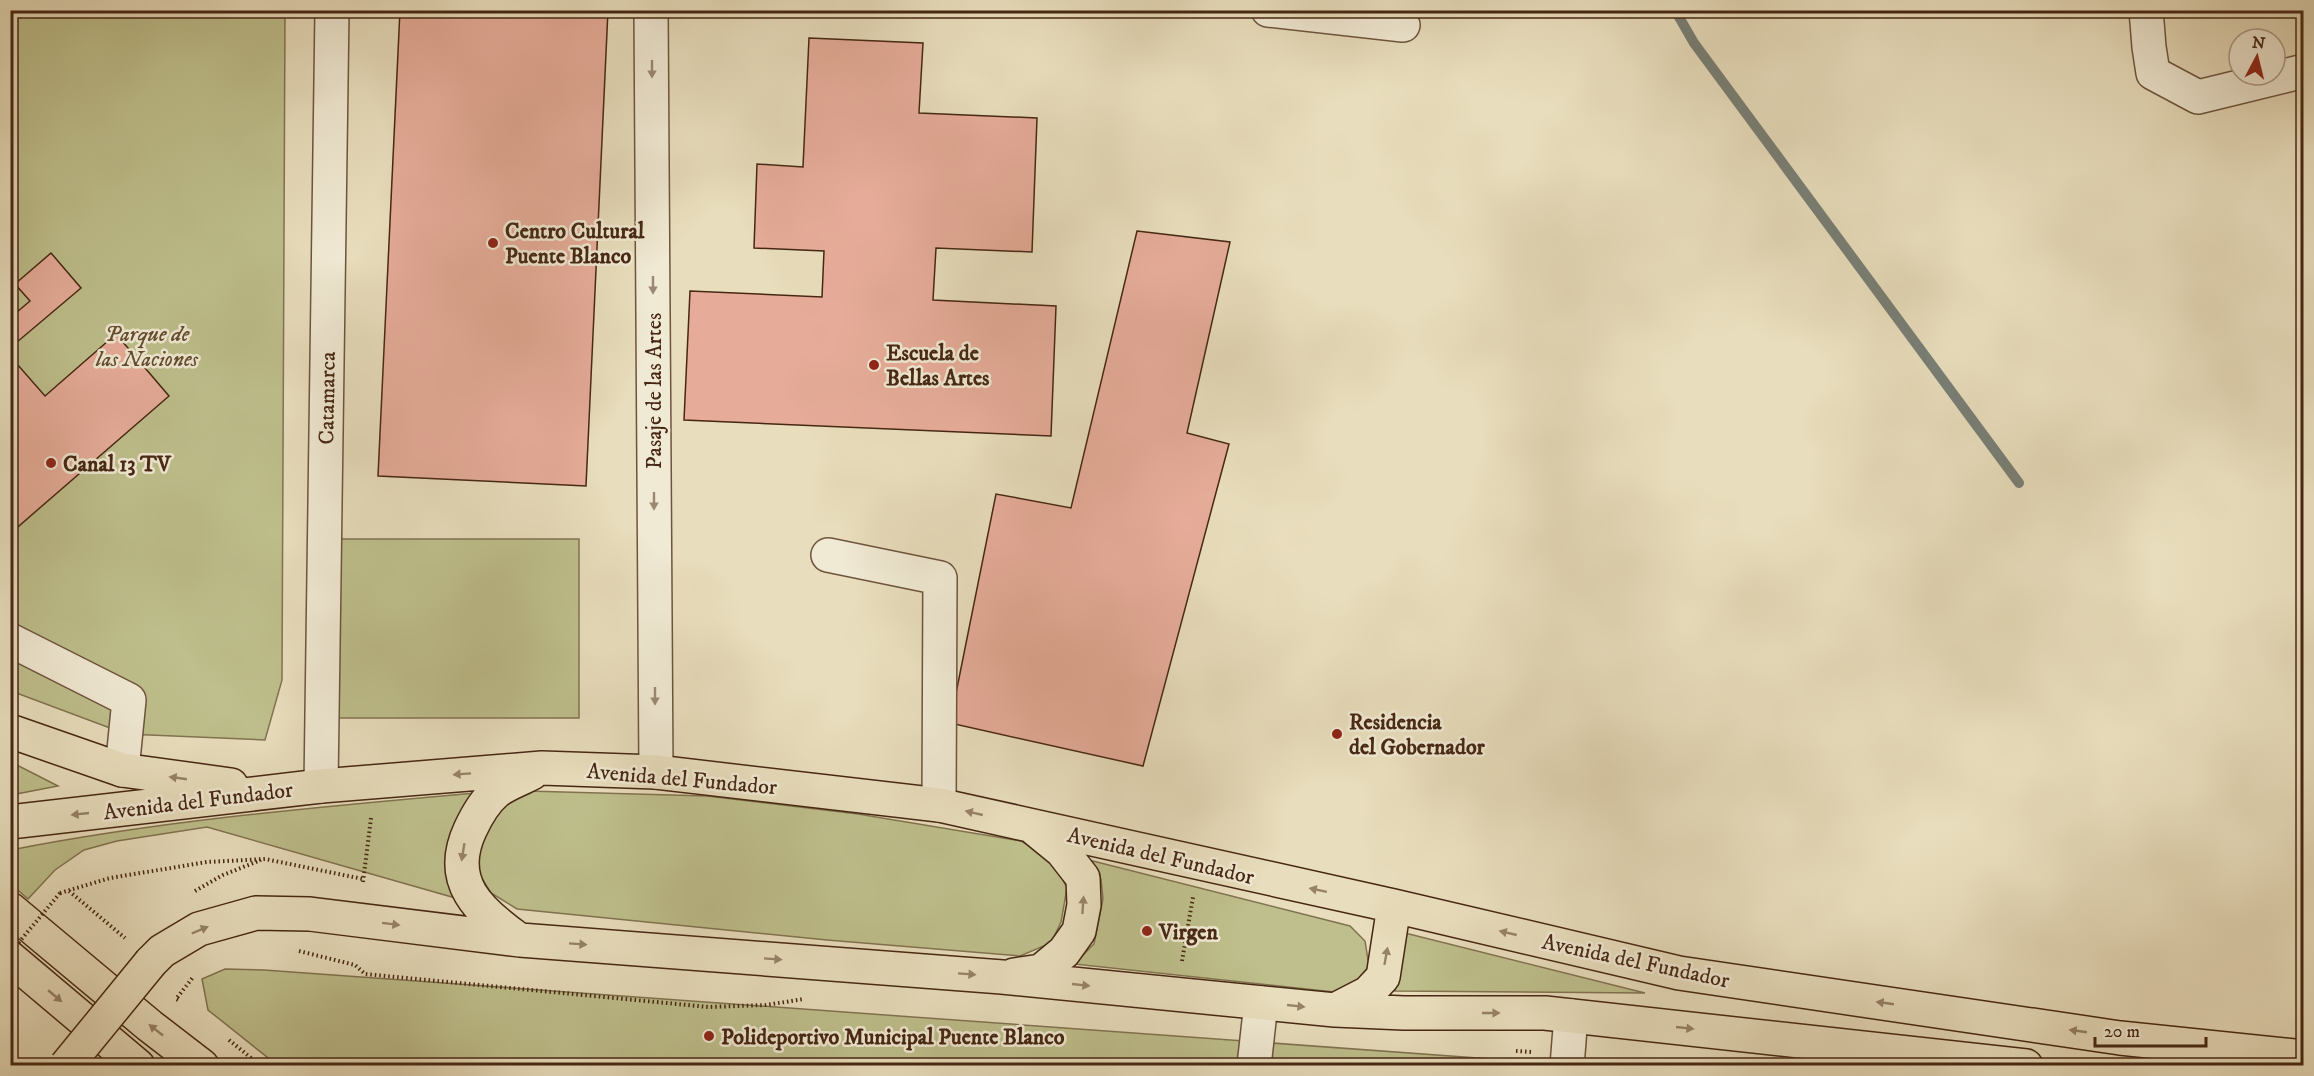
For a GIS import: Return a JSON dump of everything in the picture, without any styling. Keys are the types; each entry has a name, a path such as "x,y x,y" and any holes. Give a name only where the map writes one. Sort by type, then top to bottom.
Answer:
{"main road":[{"path":"10,731 122,770 278,792"},
{"name":"Avenida del Fundador","path":"10,822 321,786 542,768 656,772 939,805 1394,906 1679,973 2120,1038 2304,1057"},
{"path":"520,940 493,921 470,896 460,868 465,842 479,812 495,793 542,768"},
{"path":"1002,977 1041,971 1064,952 1080,931 1084,905 1083,878 1062,851 1031,826"},
{"path":"1335,1010 1368,993 1383,977 1394,906"},
{"path":"10,909 150,1026 202,1065"},
{"path":"66,1065 141,952 162,951 199,929 256,913 310,914 520,940 1002,977 1335,1010 1404,1014 1545,1013 2026,1065"},
{"path":"10,958 138,1065"}],"street":[{"name":"Catamarca","path":"321,786 332,10"},
{"name":"Pasaje de las Artes","path":"651,10 656,772"},
{"path":"1268,10 1403,25"},
{"path":"2146,10 2153,73 2198,97 2304,71"},
{"path":"828,555 940,578 939,805"},
{"path":"10,640 129,700 122,770"},
{"path":"1254,1065 1261,1003"},
{"path":"1567,1065 1571,1016"}],"path":[{"path":"362,887 375,781"},
{"path":"10,953 60,893 110,878 207,862 265,859 363,879"},
{"path":"1176,994 1199,864"},
{"path":"68,890 141,952"},
{"path":"186,1006 176,999 196,973"},
{"path":"224,1035 261,1065"}],"green space":[{"name":"Parque de las Naciones","path":"10,11 285,11 282,680 265,740 126,734 11,691"},
{"path":"338,539 579,539 579,718 338,718"},
{"path":"11,762 58,786 11,795"},
{"path":"527,791 707,796 858,814 1021,841 1051,857 1067,888 1061,922 1051,943 1020,956 827,940 517,909 491,893 478,872 477,846 500,803"},
{"path":"475,793 450,835 449,873 459,899 207,827 117,841 84,850 55,870 28,899 11,884 11,850 184,822"},
{"path":"1085,859 1350,926 1365,941 1369,966 1355,983 1334,992 1074,964 1094,944 1103,899 1101,879"},
{"path":"1405,933 1645,993 1395,991"},
{"name":"Polideportivo Municipal Puente Blanco","path":"225,969 1534,1062 1533,1066 277,1065 208,1010 202,979"}],"building":[{"name":"Centro Cultural Puente Blanco","path":"400,10 608,10 586,486 378,476"},
{"path":"809,38 923,43 919,113 1037,118 1032,252 936,248 933,300 1056,306 1051,436 684,420 690,291 822,297 824,251 754,248 757,164 803,167"},
{"path":"1137,231 1230,242 1187,433 1229,444 1143,766 950,723 996,494 1071,508"},
{"path":"51,253 81,288 10,348 10,318 30,301 15,284"},
{"name":"Canal 13 TV","path":"116,334 169,396 12,532 10,356 45,396"}],"waterway":[{"path":"1675,10 1694,43 2019,483"}],"place":[{"name":"Centro Cultural Puente Blanco","path":"493,243"},
{"name":"Escuela de Bellas Artes","path":"874,365"},
{"name":"Canal 13 TV","path":"51,463"},
{"name":"Residencia del Gobernador","path":"1337,734"},
{"name":"Virgen","path":"1147,931"},
{"name":"Polideportivo Municipal Puente Blanco","path":"709,1036"}]}
